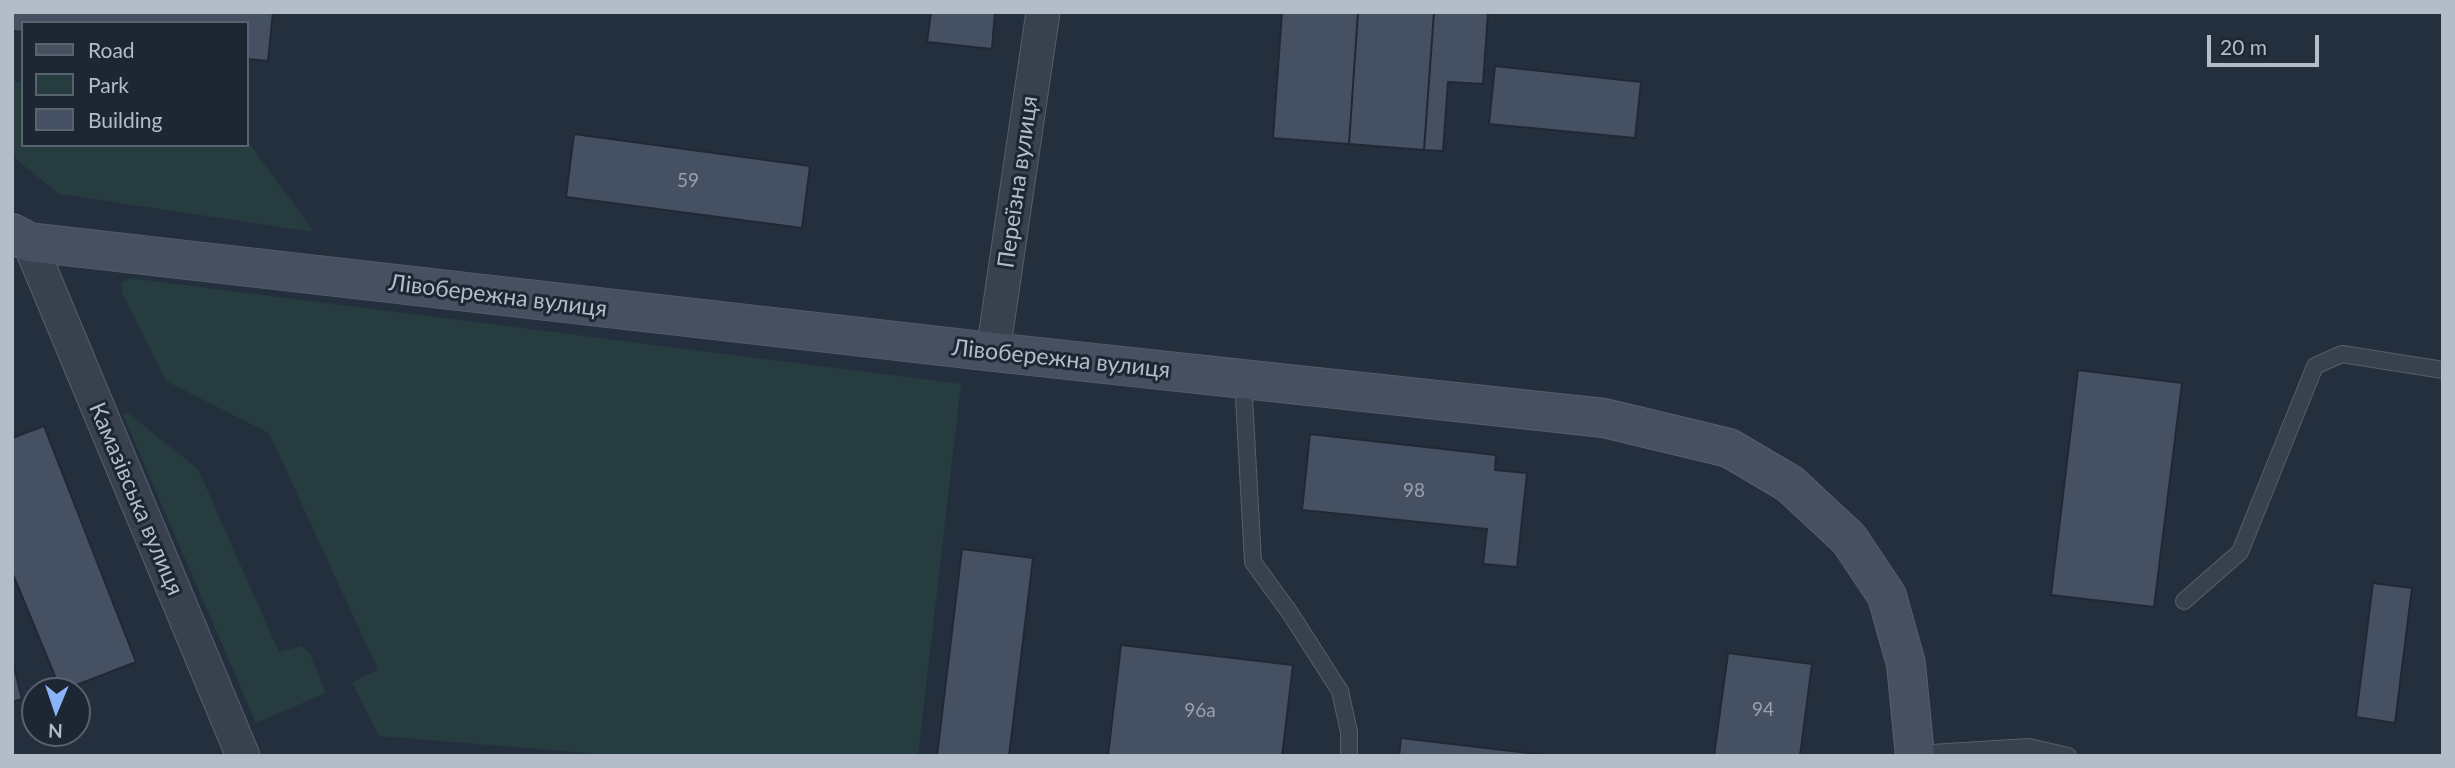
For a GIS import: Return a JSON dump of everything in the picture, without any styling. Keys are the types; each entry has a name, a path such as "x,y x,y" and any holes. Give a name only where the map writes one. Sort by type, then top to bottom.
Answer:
{"main road":[{"name":"Лівобережна вулиця","path":"20,238 993,352 1604,418 1729,448 1790,484 1820,511 1849,539 1886,596 1906,663 1915,755"}],"street":[{"name":"Переїзна вулиця","path":"993,352 1043,12"},
{"name":"Камазівська вулиця","path":"20,238 243,756"}],"lane":[{"path":"2184,601 2240,552 2315,366 2342,355 2443,370"},
{"path":"1243,379 1253,562 1290,613 1340,691 1349,732 1349,756"},
{"path":"1915,755 2029,747 2068,756"}],"green space":[{"path":"12,80 21,82 21,147 248,147 248,141 314,232 59,194 12,156"},
{"path":"129,278 961,384 918,756 622,756 379,736 352,682 378,670 269,433 166,381 122,293 121,283"},
{"path":"128,413 198,469 279,652 301,646 309,652 326,693 256,723 123,415"}],"building":[{"path":"12,12 273,12 268,61 248,59 248,21 21,21 21,32 12,31"},
{"path":"931,12 995,12 992,49 927,42"},
{"path":"1282,12 1358,12 1349,144 1273,138"},
{"path":"1358,12 1434,12 1424,150 1349,144"},
{"path":"1434,12 1488,12 1483,84 1448,82 1443,151 1424,150"},
{"path":"1495,66 1641,82 1635,138 1489,124"},
{"path":"574,134 810,166 802,228 566,197"},
{"path":"2078,370 2182,383 2154,607 2051,595"},
{"path":"44,426 136,662 91,679 91,677 55,677 12,572 12,438"},
{"path":"1310,434 1496,455 1495,470 1527,473 1517,567 1483,564 1487,529 1302,510"},
{"path":"962,549 1033,558 1009,756 937,756"},
{"path":"2373,583 2412,588 2395,723 2356,717"},
{"path":"1121,645 1293,665 1282,756 1108,756"},
{"path":"1728,653 1812,664 1800,756 1714,756"},
{"path":"12,659 21,699 12,702"},
{"path":"1401,738 1554,756 1399,756"}]}
